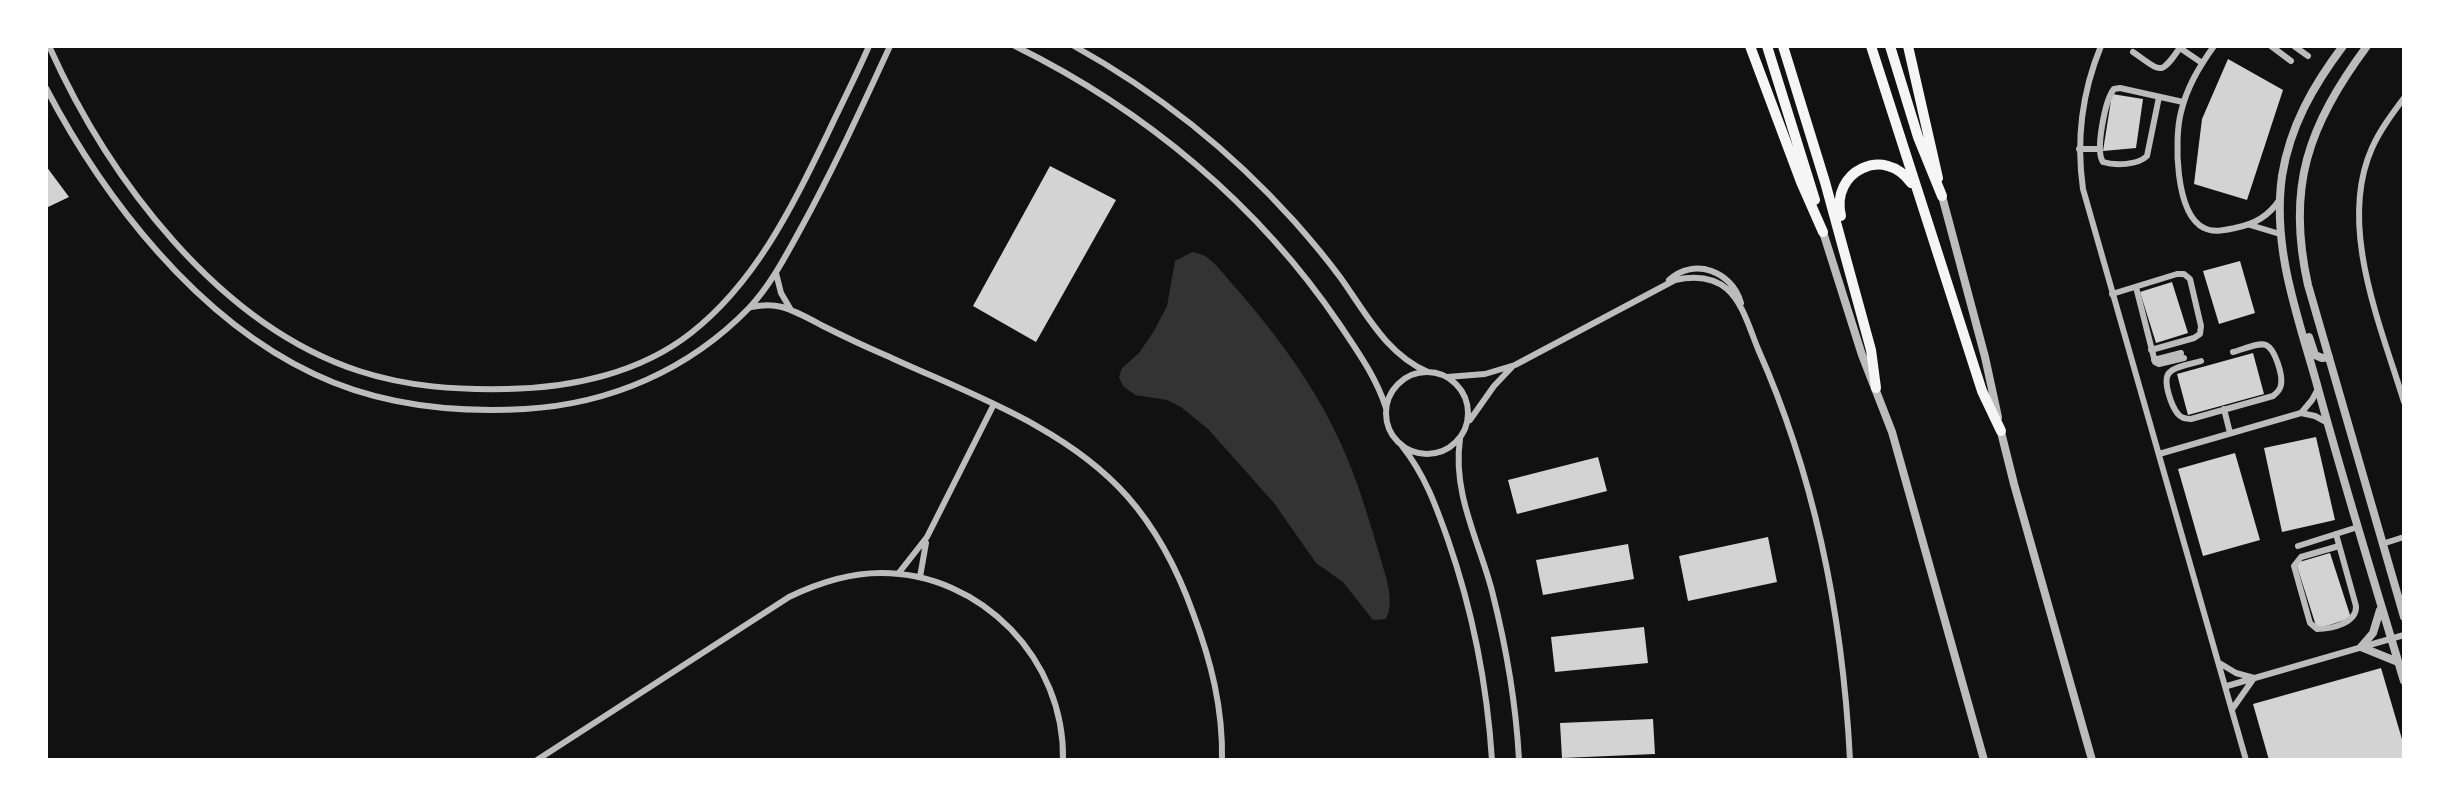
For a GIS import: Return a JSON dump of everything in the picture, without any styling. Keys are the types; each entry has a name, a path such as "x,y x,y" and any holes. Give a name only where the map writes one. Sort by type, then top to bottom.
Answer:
{"highway":[{"path":"1750,46 1801,182 1823,232"},
{"path":"1767,46 1823,232"},
{"path":"1783,46 1873,357 1876,388"},
{"path":"1871,46 1986,403 2001,431"},
{"path":"1890,46 1918,137 1942,196"},
{"path":"1908,46 1942,196"},
{"path":"1845,257 1844,232 1838,202 1841,189 1849,178 1866,167 1886,165 1904,174 1916,190"}],"street":[{"path":"49,46 87,121 123,177 172,237 235,300 284,336 333,362 413,385 469,390 528,389 559,385 620,371 666,350 706,321 745,278 778,228 807,176 869,46"},
{"path":"46,88 76,140 125,212 162,255 202,296 245,332 282,357 314,374 364,393 416,405 491,410 534,408 598,398 646,381 691,356 750,307 776,273 839,157 890,46"},
{"path":"1015,46 1071,76 1140,121 1205,172 1277,245 1323,301 1371,373 1386,408 1389,429 1420,471 1433,499 1466,596 1484,677 1492,759"},
{"path":"1074,46 1171,109 1238,165 1276,202 1320,252 1395,352 1416,367 1428,372 1447,377 1485,374 1515,365 1664,286 1683,271 1695,268 1713,271 1728,280 1736,289 1742,312 1779,402 1813,512 1836,622 1850,759"},
{"path":"2101,46 2087,86 2079,149 2087,209 2221,664 2246,759"},
{"path":"2214,46 2202,63 2183,102 2178,127 2176,157 2178,172 2191,216 2201,227 2216,231 2249,225 2264,217 2280,199"},
{"path":"2271,46 2291,61"},
{"path":"2294,46 2308,56"},
{"path":"2343,46 2311,91 2301,111 2287,154 2280,199 2280,234 2296,310 2403,681"},
{"path":"2367,46 2336,90 2322,117 2308,155 2300,195 2299,218 2303,263 2403,617"},
{"path":"2133,52 2156,68 2162,69 2168,67 2181,47 2202,63"},
{"path":"2158,97 2150,149 2144,159 2137,162 2107,164 2101,159 2104,120 2112,91 2120,88 2183,102"},
{"path":"2403,98 2382,127 2371,150 2360,194 2359,217 2363,262 2403,402"},
{"path":"2079,149 2100,149"},
{"path":"1942,196 1985,357 2001,431 2092,759"},
{"path":"2249,225 2280,234"},
{"path":"1823,232 1862,355 1892,432 1984,759"},
{"path":"776,273 780,293 792,310"},
{"path":"2112,294 2181,274 2188,276 2201,326 2200,334 2194,339 2151,350"},
{"path":"2136,287 2154,360 2159,364 2182,355"},
{"path":"750,307 771,305 792,310 865,347 994,404 1042,429 1086,460 1126,495 1158,538 1185,589 1208,651 1220,715 1222,759"},
{"path":"2296,310 2303,316 2315,355 2322,358 2329,357"},
{"path":"2201,361 2173,370 2166,377 2176,411 2184,418 2191,419 2273,396 2281,384 2274,353 2269,347 2261,345 2233,352"},
{"path":"1515,365 1494,386 1468,422 1460,440 1458,466 1461,493 1483,559 1505,645 1514,701 1519,759"},
{"path":"1386,408 1396,387 1416,374 1428,372"},
{"path":"1447,377 1462,391 1469,411 1468,422"},
{"path":"2301,413 2318,388"},
{"path":"898,574 927,537 994,404"},
{"path":"2224,409 2230,434"},
{"path":"2159,454 2301,413 2315,416 2328,423"},
{"path":"1402,446 1413,453 1432,454 1450,448 1460,440"},
{"path":"2298,546 2358,527"},
{"path":"2336,534 2356,606 2356,614 2351,621 2318,629 2310,623 2294,566 2301,557 2339,546"},
{"path":"920,578 927,537"},
{"path":"2382,544 2403,537"},
{"path":"537,759 789,597 811,586 850,576 898,574 938,582 972,597 1008,625 1024,642 1048,682 1056,704 1061,726 1063,759"},
{"path":"2361,647 2373,633 2381,605"},
{"path":"2227,686 2403,635"},
{"path":"2361,647 2398,662"},
{"path":"2221,664 2236,673 2254,678"},
{"path":"2233,708 2254,678"}],"shaded area":[{"path":"1192,252 1205,256 1224,274 1294,361 1320,402 1347,457 1371,525 1389,595 1389,611 1386,619 1373,620 1343,582 1316,563 1274,503 1208,429 1181,407 1167,400 1135,395 1123,386 1119,377 1122,368 1139,353 1167,306 1175,261"}],"building":[{"path":"2228,59 2283,90 2247,200 2194,184 2202,119"},
{"path":"2112,94 2143,99 2136,148 2103,151"},
{"path":"46,166 69,197 46,208"},
{"path":"1050,166 1116,200 1036,342 973,306"},
{"path":"2240,261 2255,313 2219,324 2203,271"},
{"path":"2172,282 2188,333 2156,343 2140,292"},
{"path":"2253,353 2264,394 2188,415 2177,374"},
{"path":"2316,437 2335,520 2282,532 2264,448"},
{"path":"2235,453 2260,540 2203,556 2178,469"},
{"path":"1598,457 1607,491 1517,514 1508,480"},
{"path":"1768,537 1777,582 1688,601 1679,556"},
{"path":"1628,544 1634,579 1543,595 1536,560"},
{"path":"2330,553 2351,618 2317,629 2296,563"},
{"path":"1644,627 1648,663 1555,672 1551,637"},
{"path":"2381,668 2404,746 2404,760 2269,760 2253,704"},
{"path":"1653,719 1655,754 1562,758 1560,723"}]}
